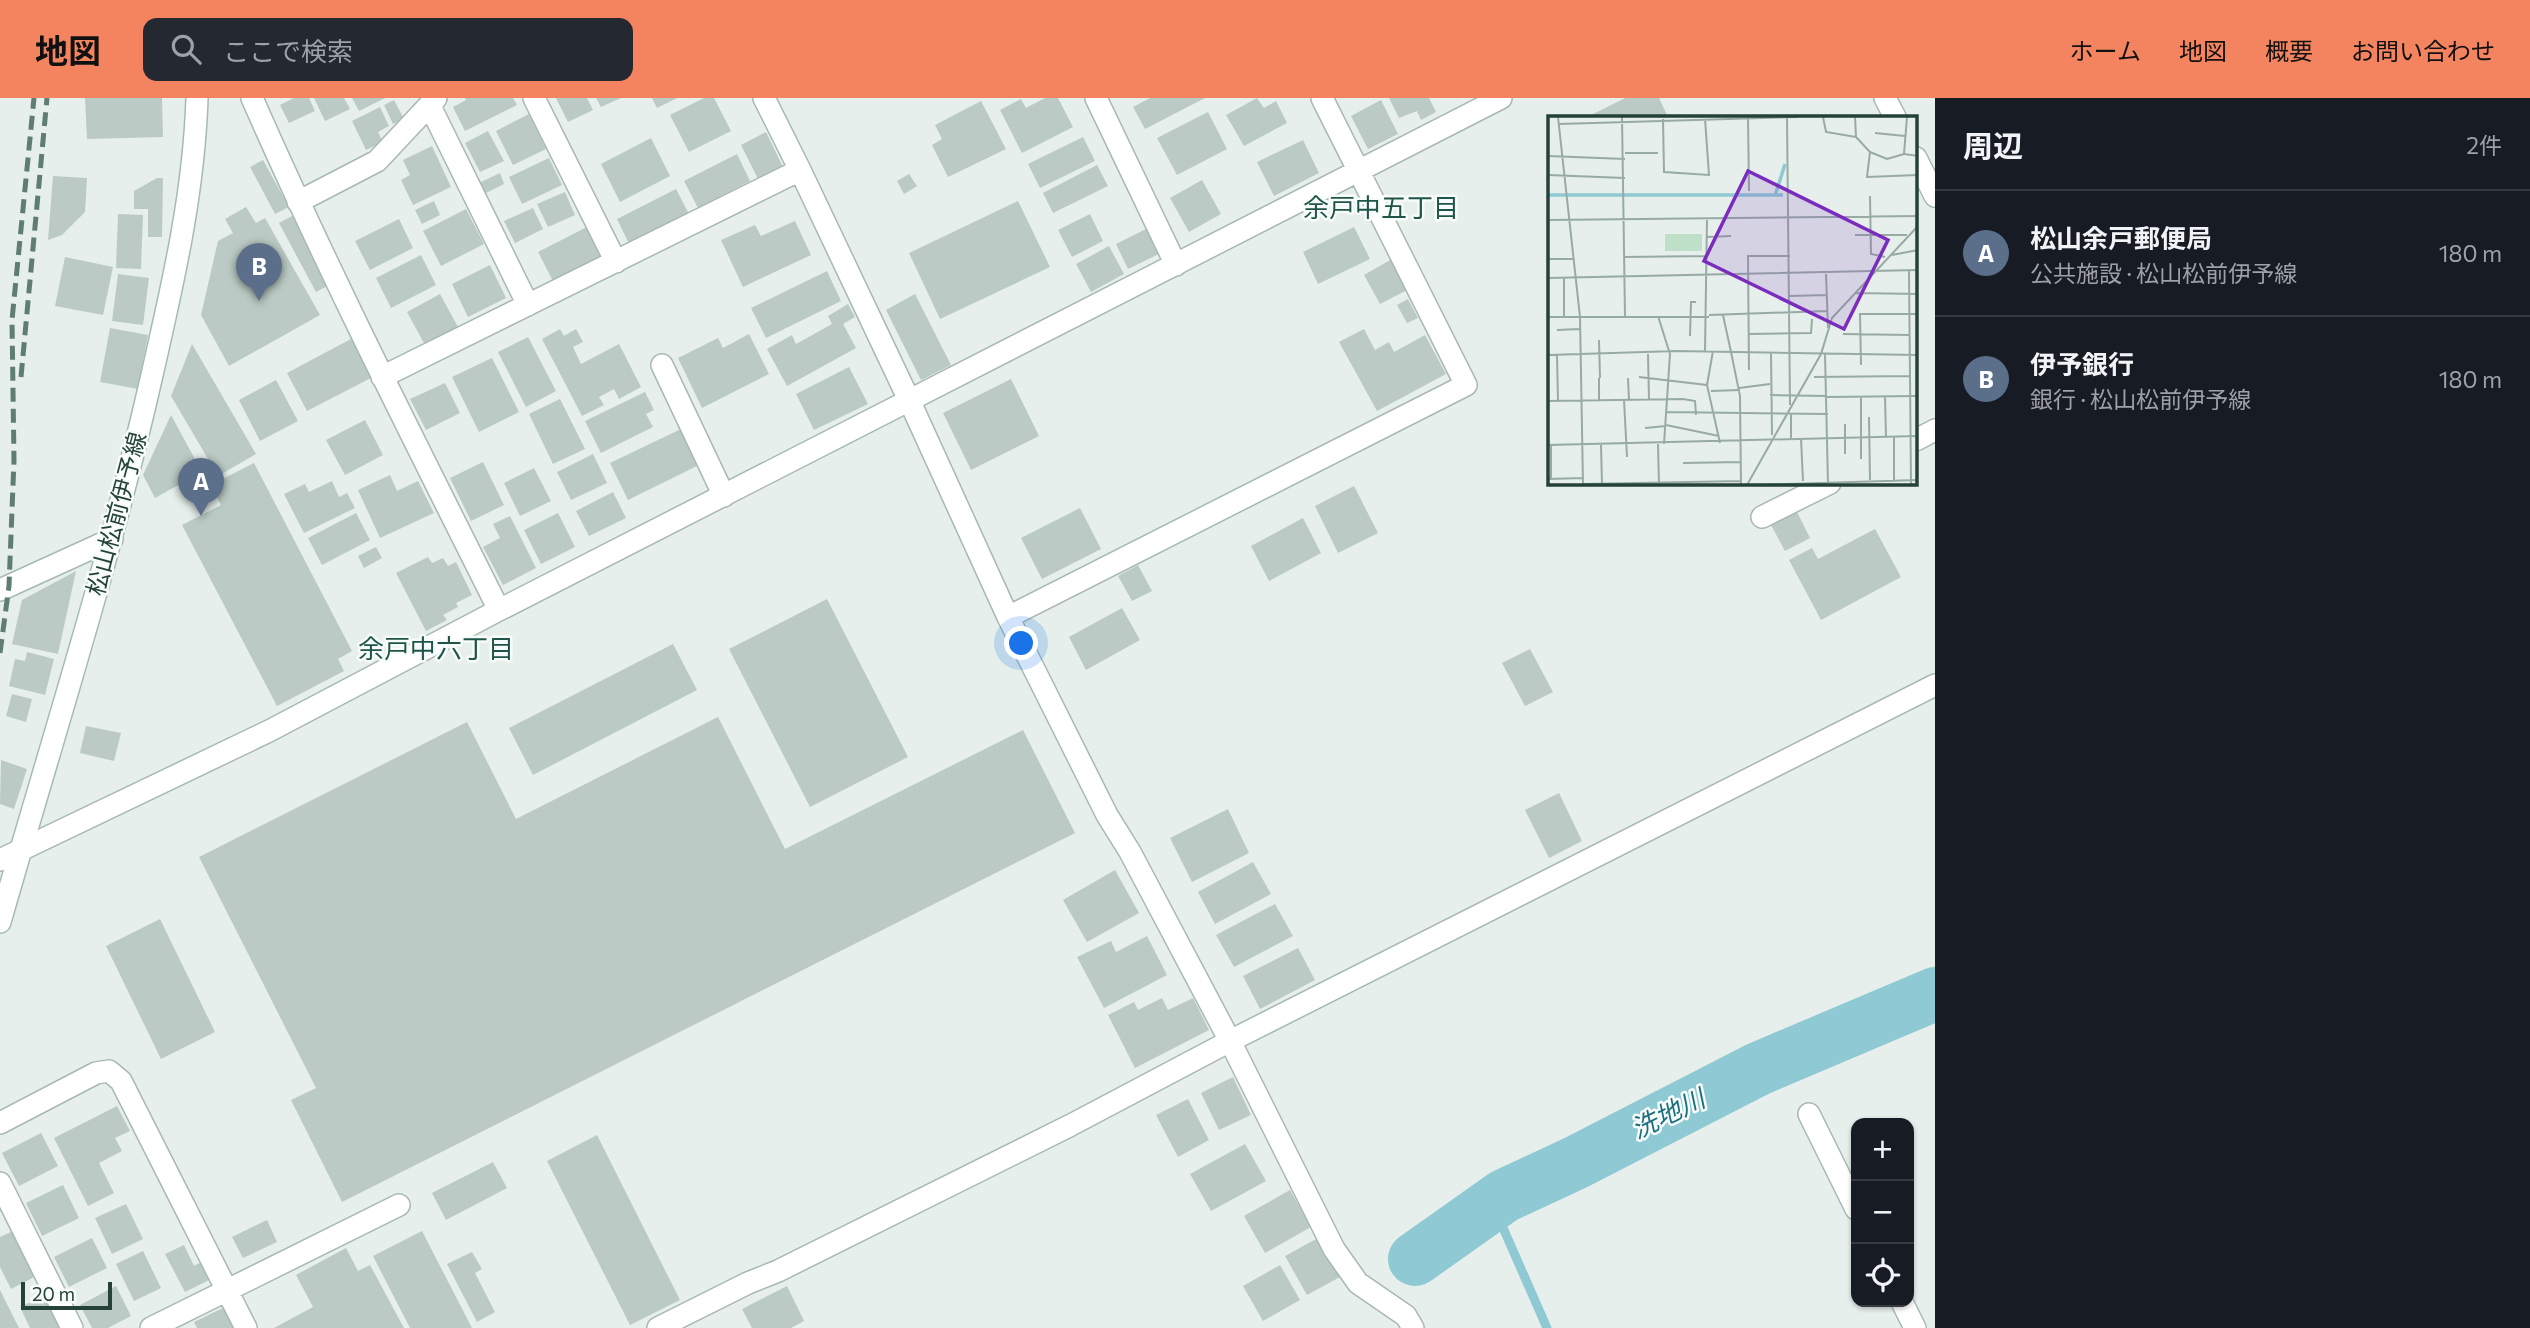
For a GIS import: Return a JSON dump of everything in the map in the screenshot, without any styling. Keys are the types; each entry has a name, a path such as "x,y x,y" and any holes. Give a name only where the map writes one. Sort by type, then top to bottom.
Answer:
{"street":[{"name":"松山松前伊予線","path":"0,922 112,539 183,239 195,151 197,98"},
{"path":"534,98 616,262"},
{"path":"764,98 910,402 1008,617 1107,815 1130,852 1230,1041 1346,1269 1358,1283 1406,1316 1413,1328"},
{"path":"1096,98 1176,265"},
{"path":"1008,617 1466,385 1322,98"},
{"path":"0,860 269,731 499,610 1502,98"},
{"path":"1885,98 1894,116"},
{"path":"259,101 298,202 499,610"},
{"path":"298,202 377,161 433,102 528,305"},
{"path":"1924,162 1935,196"},
{"path":"382,377 800,170"},
{"path":"662,365 724,496"},
{"path":"1918,439 1935,430"},
{"path":"1762,517 1826,485"},
{"path":"0,590 112,539"},
{"path":"658,1328 925,1199 1230,1041 1935,685"},
{"path":"0,1123 96,1073 109,1070 121,1080 246,1328"},
{"path":"1809,1114 1851,1199"},
{"path":"0,1183 72,1328"},
{"path":"151,1328 399,1205"},
{"path":"1904,1307 1915,1328"}],"building":[{"path":"85,98 162,98 163,137 87,139"},
{"path":"294,98 309,98 315,111 289,123 280,105"},
{"path":"314,98 344,98 350,109 325,121"},
{"path":"352,98 385,98 359,111"},
{"path":"465,98 513,98 517,105 465,131 453,107 466,100"},
{"path":"556,98 587,98 593,110 568,122"},
{"path":"596,98 621,98 601,107"},
{"path":"652,98 677,98 657,108"},
{"path":"704,98 714,98 731,131 689,152 670,115"},
{"path":"1045,98 1058,98 1073,127 1022,153 1000,110 1021,99 1026,108"},
{"path":"1150,98 1205,98 1145,129 1133,107"},
{"path":"1257,98 1264,108 1276,101 1287,123 1244,146 1226,115"},
{"path":"1389,98 1429,98 1436,112 1421,120 1417,111 1399,118"},
{"path":"1625,98 1659,98 1668,116 1589,116"},
{"path":"394,100 404,119 393,124 384,105"},
{"path":"1381,100 1398,134 1368,149 1351,116"},
{"path":"981,101 1006,149 948,177 932,145 942,139 935,125"},
{"path":"380,107 389,126 378,132 383,142 366,150 352,121"},
{"path":"1208,112 1227,149 1177,175 1157,138"},
{"path":"529,114 546,149 513,165 496,131"},
{"path":"488,131 504,161 480,172 465,143"},
{"path":"766,132 783,167 758,179 741,145"},
{"path":"1083,137 1095,161 1040,188 1028,164"},
{"path":"651,138 670,176 620,202 601,164"},
{"path":"1303,140 1319,173 1274,196 1257,162"},
{"path":"432,146 451,187 413,205 401,180 410,175 403,160"},
{"path":"737,154 750,181 698,208 684,181"},
{"path":"549,158 562,185 522,204 509,177"},
{"path":"263,160 289,207 275,214 250,167"},
{"path":"1097,165 1108,186 1053,213 1043,193"},
{"path":"500,173 504,184 484,194 479,183"},
{"path":"909,174 917,186 904,194 897,181"},
{"path":"53,176 87,178 85,212 62,235 48,240"},
{"path":"157,178 163,178 162,237 148,237 148,209 134,209 134,191"},
{"path":"1202,180 1221,214 1189,232 1170,198"},
{"path":"676,189 690,216 630,246 617,219"},
{"path":"565,192 575,215 548,227 537,204"},
{"path":"434,201 440,215 422,224 415,210"},
{"path":"1018,201 1050,267 940,319 909,253"},
{"path":"246,207 256,223 265,218 320,315 229,366 201,315 218,241 233,233 225,219"},
{"path":"533,208 543,229 515,243 504,221"},
{"path":"466,209 484,244 441,266 423,231"},
{"path":"118,214 143,215 141,269 116,268"},
{"path":"1090,214 1103,241 1072,257 1058,230"},
{"path":"294,215 331,284 316,292 279,223"},
{"path":"399,219 413,248 370,270 355,241"},
{"path":"795,221 811,255 743,287 721,240 755,225 761,236"},
{"path":"587,227 603,258 554,283 538,252"},
{"path":"1354,227 1370,259 1318,284 1303,252"},
{"path":"1148,228 1161,253 1128,269 1116,244"},
{"path":"1109,246 1124,274 1091,292 1076,264"},
{"path":"421,255 436,285 391,308 376,278"},
{"path":"65,257 113,267 103,315 55,306"},
{"path":"1392,259 1409,289 1380,304 1364,275"},
{"path":"490,265 506,298 468,317 452,284"},
{"path":"827,271 841,301 766,338 751,308"},
{"path":"118,274 149,278 143,325 112,321"},
{"path":"440,294 458,327 425,345 407,312"},
{"path":"915,294 951,365 921,380 886,310"},
{"path":"1408,299 1418,318 1407,323 1397,305"},
{"path":"848,304 855,317 843,324 856,348 787,386 767,349 792,335 796,344 832,324 828,316"},
{"path":"110,328 148,335 138,389 100,382"},
{"path":"560,329 564,336 576,329 583,342 573,347 581,364 619,344 641,387 619,399 614,389 599,397 604,405 582,416 542,339"},
{"path":"1364,329 1375,350 1389,342 1394,352 1425,335 1446,374 1377,411 1339,342"},
{"path":"749,334 769,374 702,408 678,358 718,338 723,348"},
{"path":"528,337 556,391 526,407 498,352"},
{"path":"351,339 371,378 307,411 287,373"},
{"path":"192,344 256,454 218,476 171,396"},
{"path":"492,358 519,412 479,432 452,377"},
{"path":"849,367 868,404 814,430 796,394"},
{"path":"1011,379 1039,436 971,470 943,413"},
{"path":"276,380 298,421 260,441 239,400"},
{"path":"445,383 460,413 426,430 410,399"},
{"path":"645,392 654,410 646,414 653,427 601,453 585,421"},
{"path":"560,399 585,449 553,464 529,414"},
{"path":"171,415 202,472 155,498 143,475"},
{"path":"365,420 383,455 345,475 326,440"},
{"path":"681,429 699,465 628,500 610,463"},
{"path":"593,454 607,483 571,500 557,472"},
{"path":"483,462 504,505 471,521 450,478"},
{"path":"254,463 352,651 338,659 344,671 277,706 182,525 221,505 211,485"},
{"path":"534,468 551,501 520,516 504,483"},
{"path":"390,475 397,491 418,481 434,513 380,538 358,490"},
{"path":"332,481 339,497 347,493 355,508 304,533 284,494 305,484 309,492"},
{"path":"1354,486 1378,533 1338,553 1315,506"},
{"path":"613,492 626,518 589,536 576,511"},
{"path":"1080,508 1101,549 1042,579 1021,538"},
{"path":"1797,512 1810,538 1785,551 1771,525"},
{"path":"356,513 370,540 322,565 308,538"},
{"path":"558,513 575,547 541,564 524,530"},
{"path":"510,516 536,568 503,585 483,547 500,538 493,524"},
{"path":"1303,518 1321,553 1269,581 1251,546"},
{"path":"1875,529 1901,577 1821,620 1789,560 1812,548 1818,559"},
{"path":"376,547 382,558 364,568 358,556"},
{"path":"428,557 432,563 443,558 448,566 456,562 472,595 456,603 458,607 443,615 447,620 426,631 396,573"},
{"path":"1138,565 1152,591 1132,601 1118,576"},
{"path":"76,571 58,654 12,644 22,600"},
{"path":"827,599 908,757 810,807 729,649"},
{"path":"1122,608 1140,640 1086,670 1069,637"},
{"path":"673,644 697,690 533,775 509,728"},
{"path":"1530,649 1553,692 1525,706 1502,663"},
{"path":"27,652 54,659 45,695 9,686 15,659 25,661"},
{"path":"12,694 32,699 26,722 6,716"},
{"path":"718,717 785,849 1023,730 1075,833 342,1202 291,1100 316,1088 199,857 467,722 516,819"},
{"path":"86,726 121,733 114,761 80,753"},
{"path":"1,760 27,769 14,809 0,804"},
{"path":"1559,793 1582,841 1549,858 1525,810"},
{"path":"1228,809 1249,853 1192,882 1170,838"},
{"path":"1253,862 1271,894 1215,924 1198,892"},
{"path":"1115,870 1139,913 1087,942 1063,900"},
{"path":"1275,904 1293,936 1234,967 1216,935"},
{"path":"160,919 215,1032 161,1059 106,946"},
{"path":"1147,936 1167,975 1104,1008 1077,957 1111,941 1116,952"},
{"path":"1298,948 1315,980 1260,1009 1243,976"},
{"path":"1162,998 1168,1010 1193,998 1209,1030 1135,1068 1108,1015 1134,1002 1138,1010"},
{"path":"1233,1077 1251,1115 1219,1130 1201,1093"},
{"path":"1188,1099 1209,1140 1178,1157 1156,1115"},
{"path":"117,1106 130,1131 115,1138 122,1151 99,1163 114,1193 88,1206 54,1138"},
{"path":"41,1133 58,1166 19,1186 2,1153"},
{"path":"597,1135 680,1300 630,1325 547,1161"},
{"path":"1245,1144 1266,1181 1211,1211 1190,1174"},
{"path":"493,1162 507,1188 446,1220 432,1193"},
{"path":"63,1185 79,1218 42,1236 26,1203"},
{"path":"1290,1190 1311,1227 1265,1253 1244,1216"},
{"path":"126,1204 143,1239 112,1254 95,1218"},
{"path":"267,1220 277,1242 243,1258 232,1237"},
{"path":"15,1230 38,1275 11,1289 0,1267 0,1237"},
{"path":"422,1231 472,1328 410,1328 373,1256"},
{"path":"92,1238 107,1268 69,1287 54,1257"},
{"path":"1318,1238 1340,1277 1307,1295 1285,1256"},
{"path":"184,1245 194,1266 201,1262 211,1279 185,1292 165,1254"},
{"path":"346,1248 358,1271 370,1265 404,1328 274,1328 313,1307 296,1275"},
{"path":"143,1251 161,1288 134,1301 116,1264"},
{"path":"472,1252 482,1269 475,1273 495,1312 477,1322 447,1264"},
{"path":"1280,1265 1300,1300 1263,1321 1243,1286"},
{"path":"116,1286 131,1316 108,1328 92,1328 80,1305"},
{"path":"787,1286 804,1321 791,1328 752,1328 742,1309"},
{"path":"0,1290 19,1328 0,1328"},
{"path":"47,1295 63,1328 30,1328 20,1307"},
{"path":"227,1306 238,1328 197,1328 194,1322"}],"waterway":[{"name":"洗地川","path":"1415,1259 1504,1196 1575,1163 1758,1069 1935,994"},
{"path":"1493,1205 1547,1328"}],"railway":[{"path":"0,653 9,586 14,460 12,320 34,98"},
{"path":"21,377 47,98"}],"place":[{"name":"伊予銀行","path":"259,301"},
{"name":"松山余戸郵便局","path":"201,516"}],"district":[{"name":"余戸中五丁目","path":"1381,208"},
{"name":"余戸中六丁目","path":"436,649"}]}
